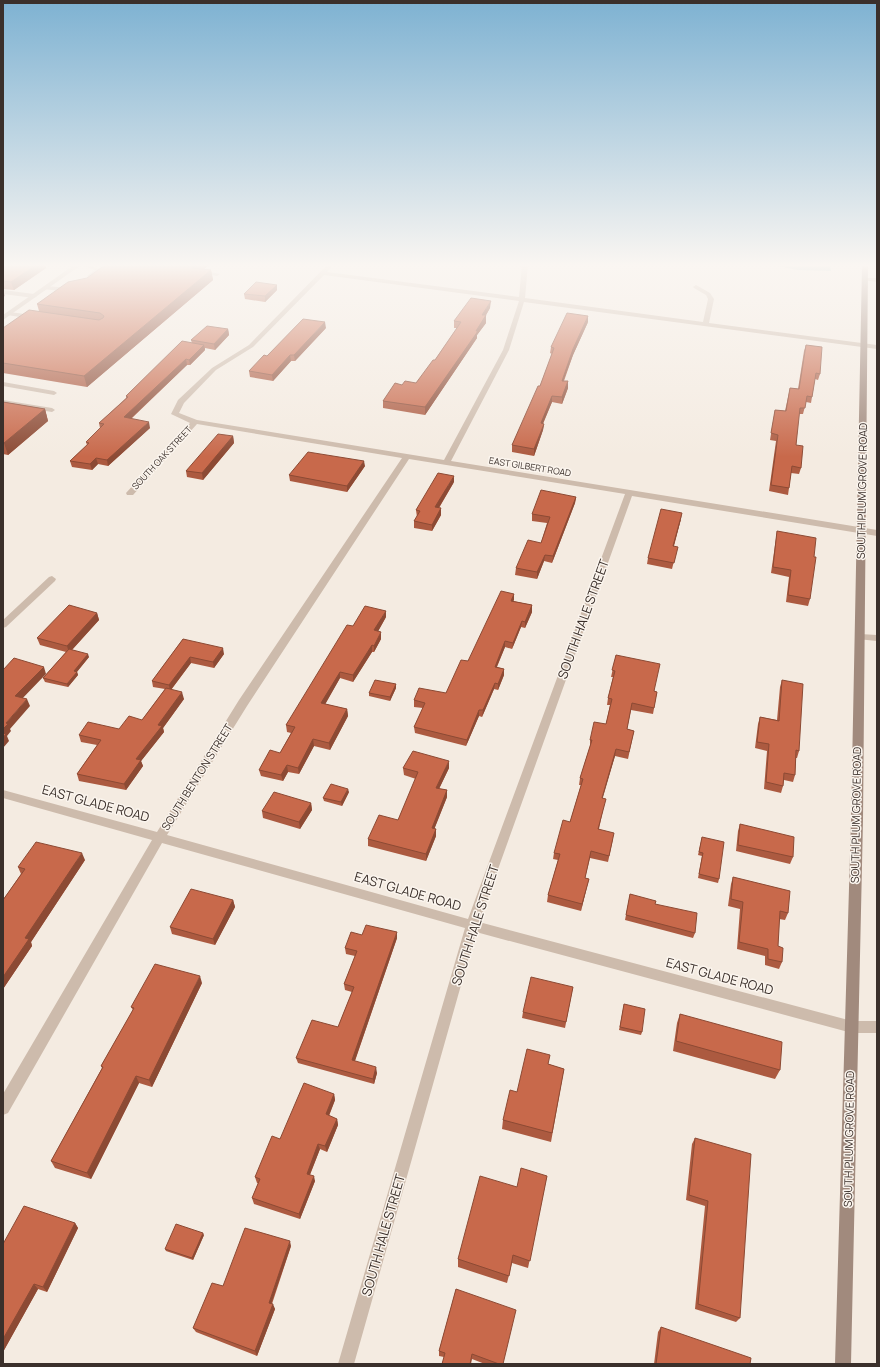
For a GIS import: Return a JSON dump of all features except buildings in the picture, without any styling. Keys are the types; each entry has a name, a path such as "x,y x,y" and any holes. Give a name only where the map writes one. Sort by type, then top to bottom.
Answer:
{"main road":[{"name":"SOUTH PLUM GROVE ROAD","path":"843,1364 852,1027 864,345 866,329"}],"street":[{"name":"SOUTH OAK STREET","path":"130,493 195,422 175,414 181,402 214,369 251,346 268,329"},
{"path":"446,463 506,350 513,329"},
{"path":"742,329 877,347"},
{"name":"EAST GILBERT ROAD","path":"195,422 861,532 877,533"},
{"name":"SOUTH BENTON STREET","path":"3,1108 160,837 243,703 407,457"},
{"name":"SOUTH HALE STREET","path":"346,1364 472,925 629,494"},
{"path":"3,625 52,579"},
{"path":"860,637 877,638"},
{"name":"EAST GLADE ROAD","path":"3,794 472,925 852,1027 877,1027"}],"lane":[{"path":"3,384 54,393"},
{"path":"3,402 52,410"}]}
